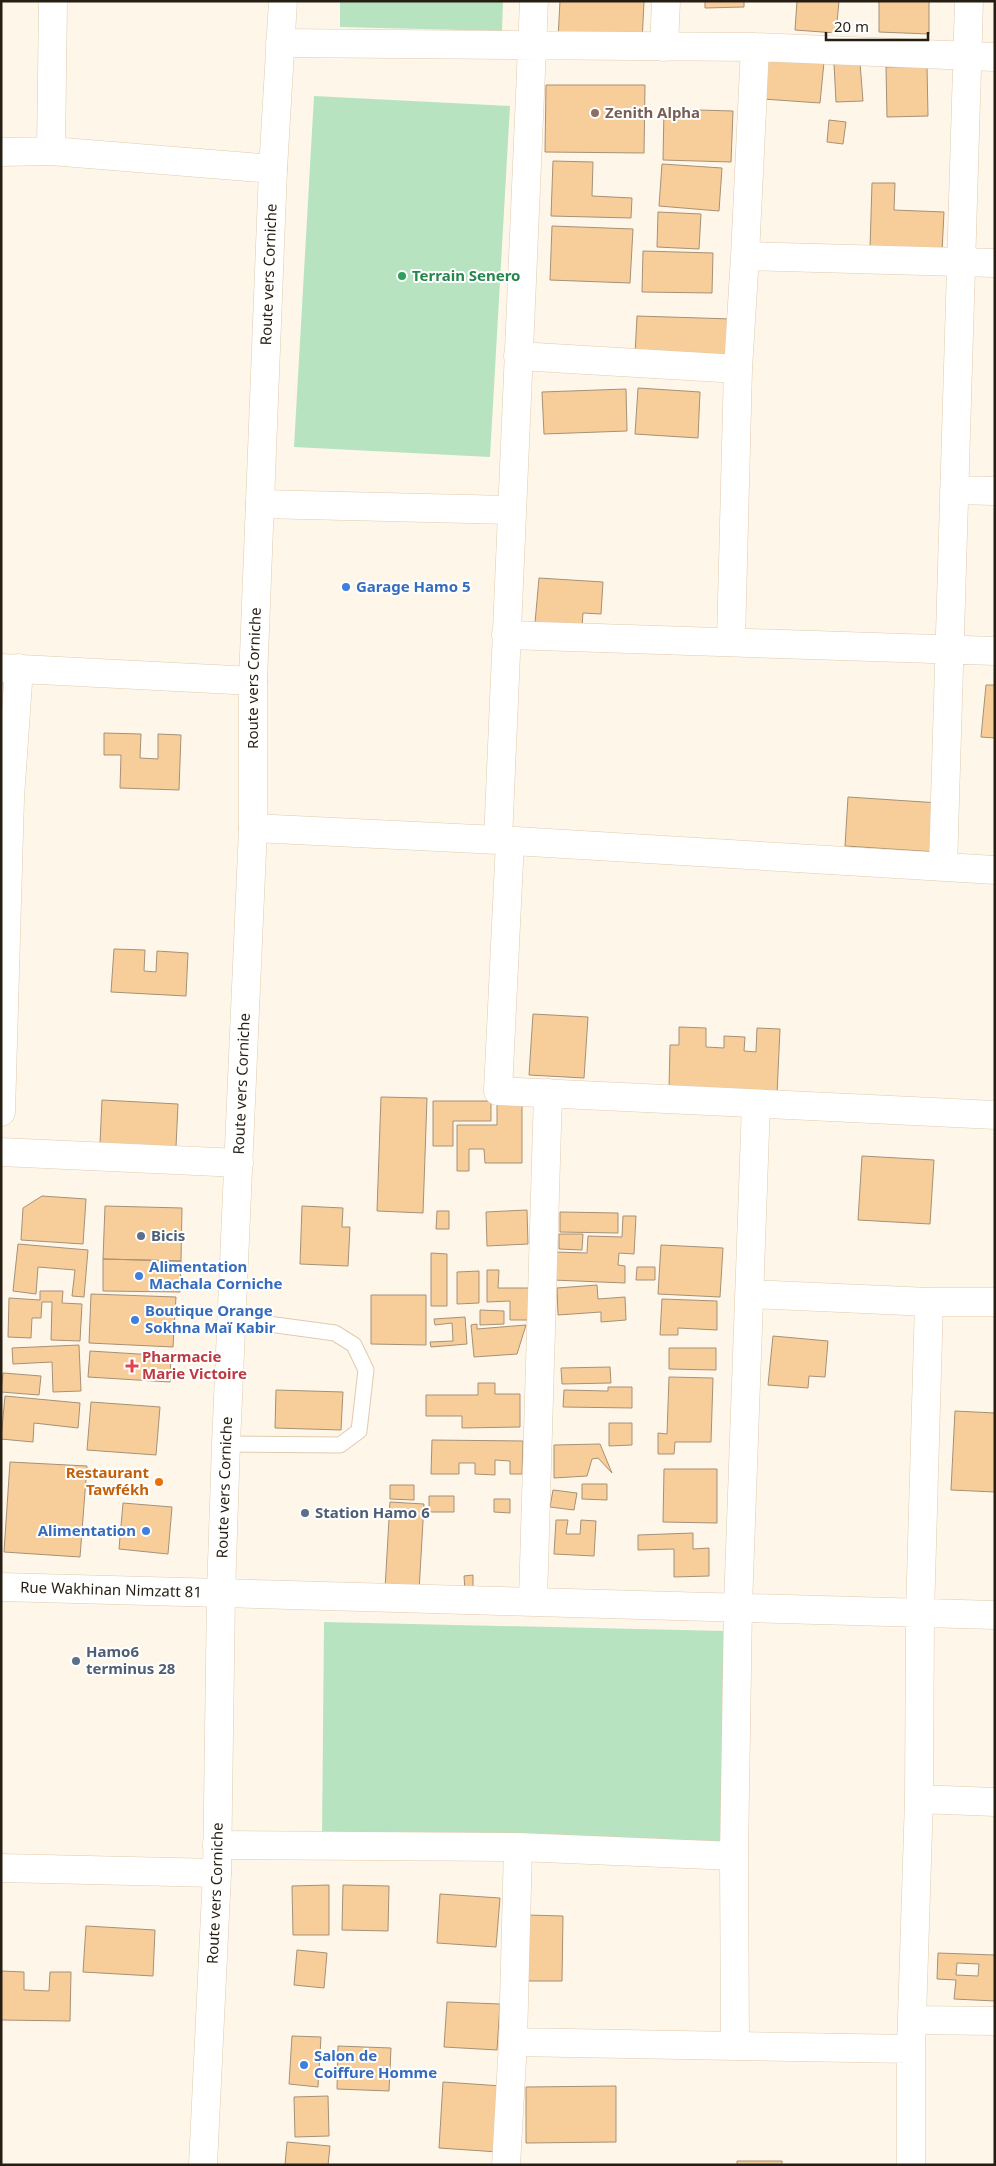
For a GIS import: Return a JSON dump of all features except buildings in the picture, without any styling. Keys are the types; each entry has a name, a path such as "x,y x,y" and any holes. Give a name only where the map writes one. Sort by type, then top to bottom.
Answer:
{"street":[{"path":"51,151 53,1"},
{"name":"Route vers Corniche","path":"203,2165 217,1872 221,1592 226,1444 253,828 253,681 273,169 283,1"},
{"path":"534,1 506,635 504,841 498,1091 995,1115"},
{"path":"664,47 666,1"},
{"path":"943,867 969,1"},
{"path":"280,43 755,47 995,57"},
{"path":"731,641 738,369 755,47"},
{"path":"1,152 51,151 273,169"},
{"path":"745,256 995,263"},
{"path":"518,356 738,369"},
{"path":"954,490 995,491"},
{"path":"260,504 512,510"},
{"path":"506,635 995,651"},
{"path":"1,1112 10,668 253,681"},
{"path":"253,828 995,870"},
{"path":"534,1600 548,1093"},
{"path":"735,2046 734,1856 738,1606 756,1104"},
{"path":"1,1152 239,1163"},
{"path":"750,1294 929,1302 995,1302"},
{"path":"911,2165 911,2049 919,1800 920,1614 929,1302"},
{"name":"Rue Wakhinan Nimzatt 81","path":"1,1587 534,1600 995,1615"},
{"path":"919,1800 995,1802"},
{"path":"217,1845 518,1847 734,1856"},
{"path":"506,2165 513,2042 518,1847"},
{"path":"1,1868 217,1872"},
{"path":"912,2020 995,2020"},
{"path":"513,2042 911,2049"}],"lane":[{"path":"226,1444 340,1444 359,1431 366,1370 354,1345 334,1333 232,1319"}],"green space":[{"path":"340,1 503,1 502,31 340,27"},
{"name":"Terrain Senero","path":"314,96 510,106 490,457 294,447"},
{"path":"324,1622 726,1631 723,1843 322,1837"}],"place":[{"name":"Zenith Alpha","path":"595,113"},
{"name":"Terrain Senero","path":"402,276"},
{"name":"Garage Hamo 5","path":"346,587"},
{"name":"Bicis","path":"141,1236"},
{"name":"Alimentation Machala Corniche","path":"139,1276"},
{"name":"Boutique Orange Sokhna Maï Kabir","path":"135,1320"},
{"name":"Pharmacie Marie Victoire","path":"132,1366"},
{"name":"Restaurant Tawfékh","path":"159,1482"},
{"name":"Station Hamo 6","path":"305,1513"},
{"name":"Alimentation","path":"146,1531"},
{"name":"Hamo6 terminus 28","path":"76,1661"},
{"name":"Salon de Coiffure Homme","path":"304,2065"}]}
